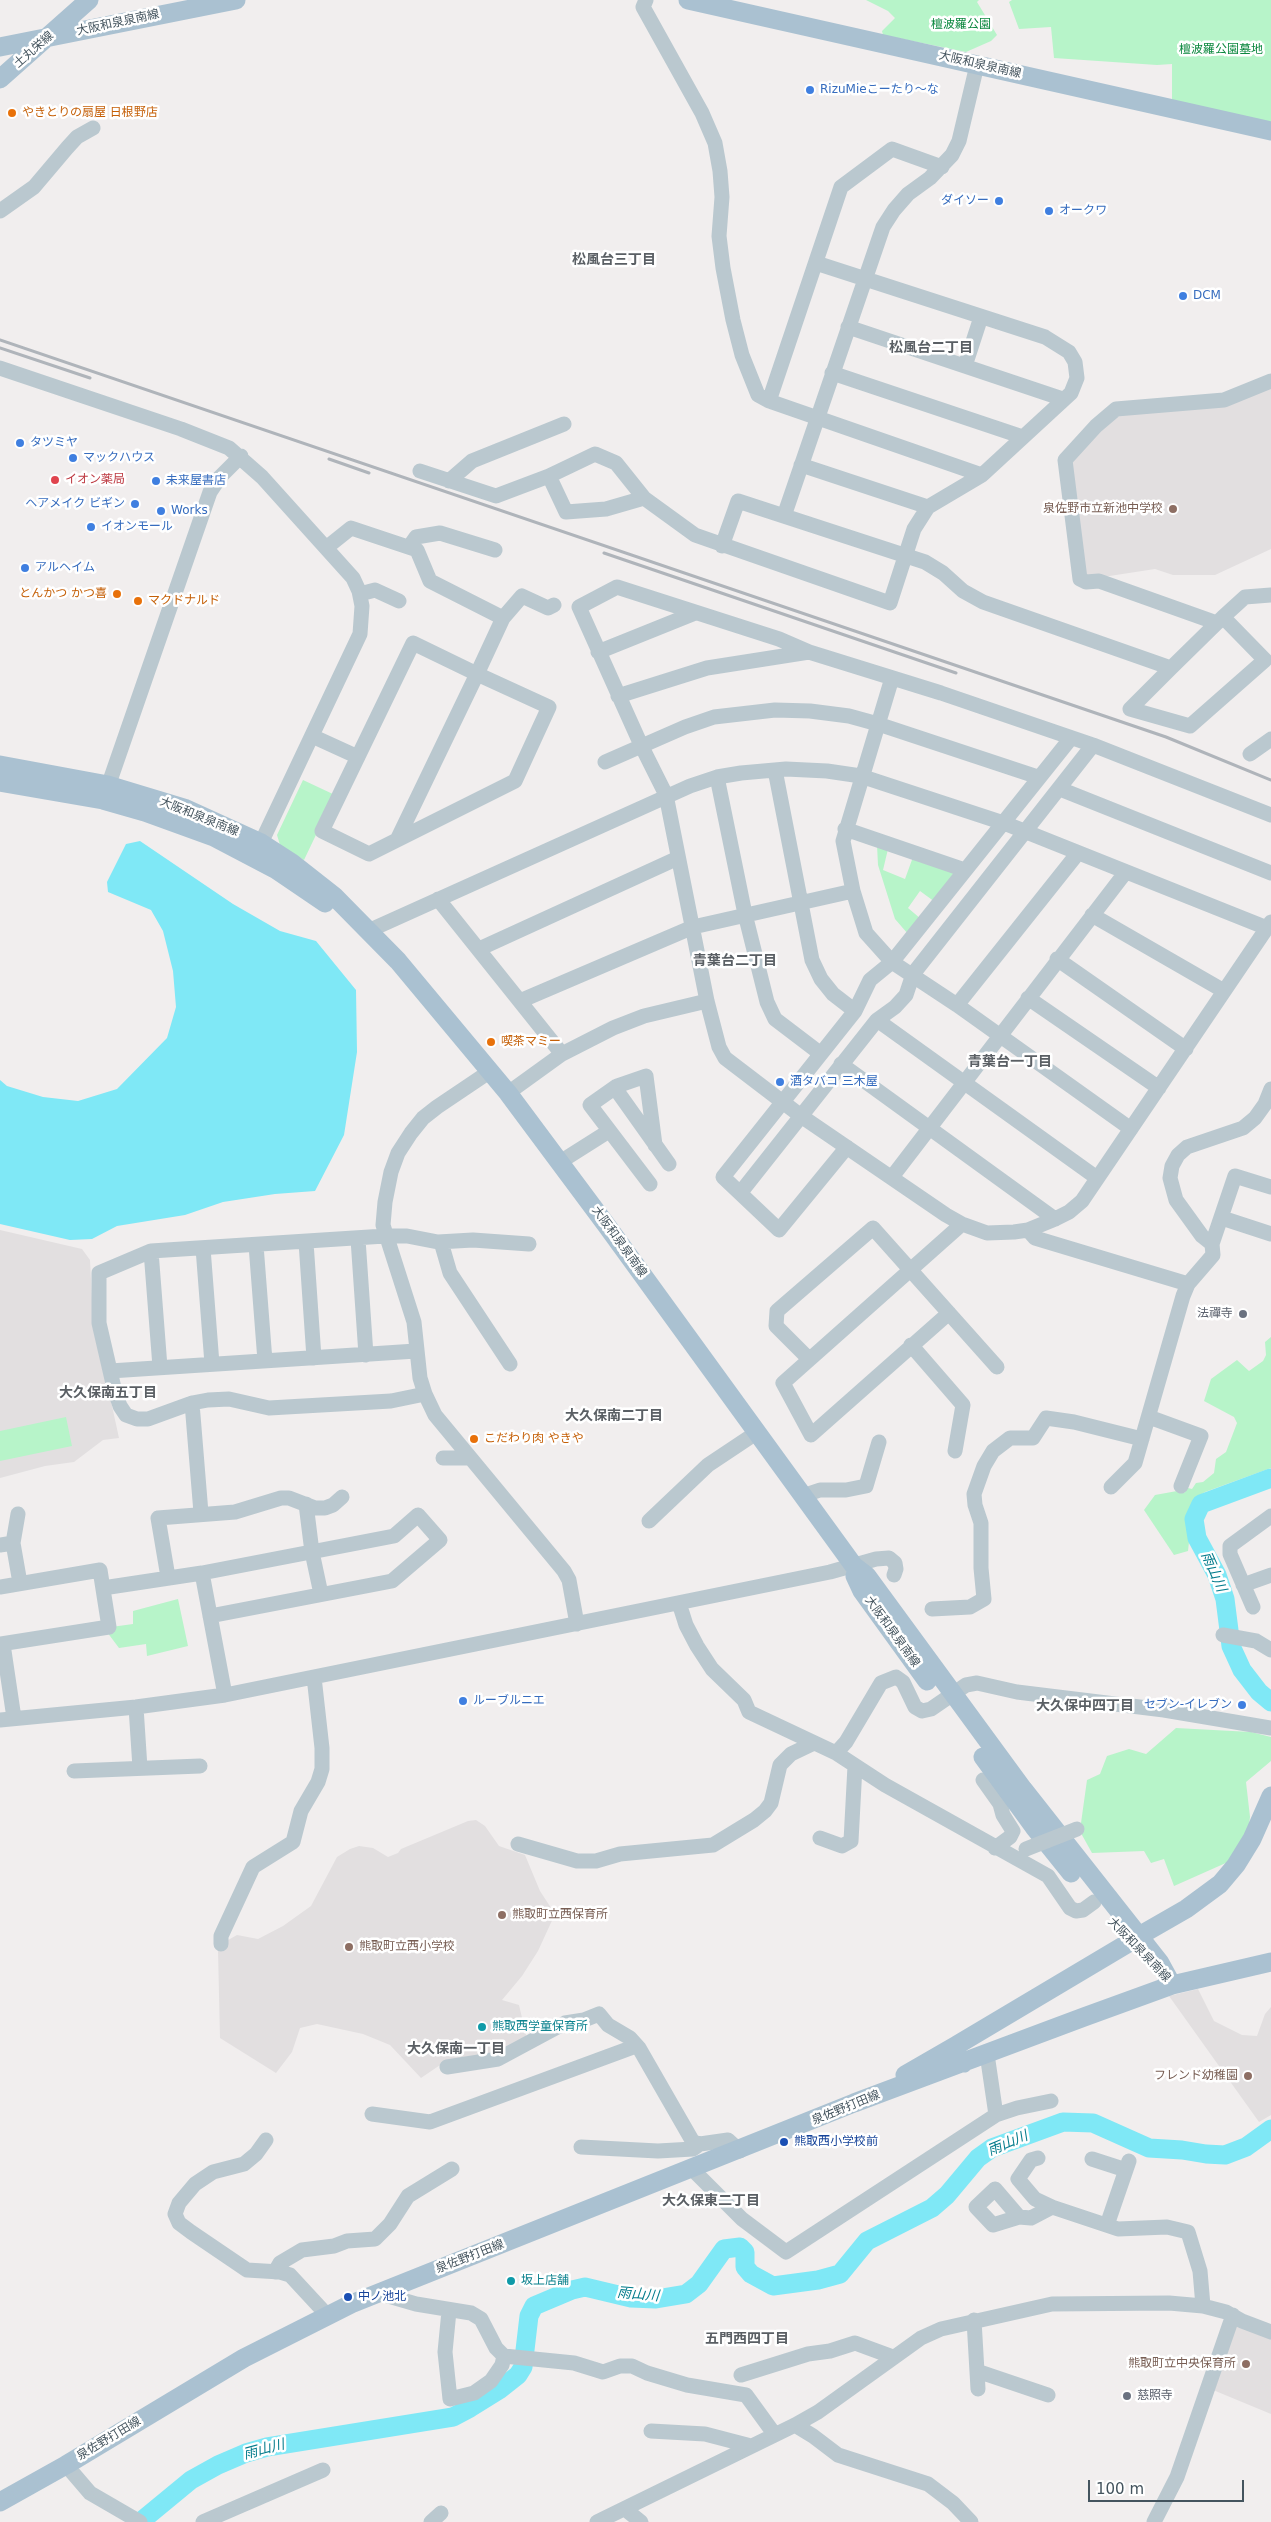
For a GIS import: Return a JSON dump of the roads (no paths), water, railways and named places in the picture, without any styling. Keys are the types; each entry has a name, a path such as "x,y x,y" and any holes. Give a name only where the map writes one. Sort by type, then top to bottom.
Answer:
{"main road":[{"name":"大阪和泉泉南線","path":"0,47 236,0"},
{"name":"大阪和泉泉南線","path":"688,0 1271,131"},
{"name":"土丸栄線","path":"0,79 48,38 79,3"},
{"name":"大阪和泉泉南線","path":"0,765 106,792 184,808 261,843 292,863 334,896 398,961 508,1093 560,1162 854,1566 856,1579 862,1591 1068,1848 1134,1939 1172,1984"},
{"name":"大阪和泉泉南線","path":"0,782 106,792 214,837 276,869 368,931"},
{"name":"大阪和泉泉南線","path":"947,1697 1034,1827 1094,1902 1134,1939"},
{"path":"854,2104 957,2046 1186,1909 1220,1884 1236,1865 1252,1839 1271,1796"},
{"name":"泉佐野打田線","path":"0,2502 66,2465 244,2358 327,2315 378,2293 740,2151 854,2104 1172,1984 1271,1962"},
{"path":"957,2046 954,2053 956,2060 964,2064"}],"street":[{"path":"646,0 643,7 702,113 715,143 722,197 719,236 723,268 742,355 758,395 817,419 982,475"},
{"path":"784,516 882,227 908,194 942,167 952,155 959,141 977,65"},
{"path":"0,211 34,187 77,137 93,128"},
{"path":"769,401 841,187 892,149 942,167"},
{"path":"420,471 496,496 549,476 595,454 616,463 644,498 695,535 890,603 914,529 928,508 982,475 1071,393 1077,378 1075,362 1069,352 1045,337 816,263"},
{"path":"965,366 980,317"},
{"path":"848,327 1063,399"},
{"path":"0,368 212,440 241,456 353,578 360,594 362,606 360,634 261,843"},
{"path":"832,373 1022,437"},
{"path":"1271,380 1224,400 1116,409 1096,426 1065,460 1080,579 1086,582 1099,581 1220,620 1265,660 1190,726 1130,710 1170,668 1220,620 1245,597 1271,594"},
{"path":"449,481 472,461 564,424"},
{"path":"106,792 210,492 220,476 241,456"},
{"path":"801,465 928,508"},
{"path":"549,476 566,512 606,510 644,498"},
{"path":"722,546 738,501 925,562 943,573 963,591 983,602 1170,668"},
{"path":"326,548 351,528 417,550 430,581 503,618"},
{"path":"408,547 416,537 440,533 495,550"},
{"path":"368,931 666,795 717,777 775,770 827,771 861,776 1004,823 1125,873 1269,925 1082,1201 1069,1212 1028,1230 987,1233 962,1224 801,1116 784,1101 748,1077 725,1058 719,1047 707,1001 666,795 641,746 579,607 617,587 779,639 809,652 1093,745 1271,815"},
{"path":"360,594 375,590 399,601"},
{"path":"397,840 503,618 522,596 548,608 554,605"},
{"path":"598,652 695,613"},
{"path":"413,643 477,674 549,707 516,781 369,854 322,830 413,643"},
{"path":"618,696 708,668 809,652"},
{"path":"892,678 845,829 843,841 853,891 866,933 892,962 913,974 1131,1129"},
{"path":"605,762 714,717 746,712 810,711 849,716 878,724 1038,778"},
{"path":"312,736 358,757"},
{"path":"847,1147 779,1230 723,1177 855,1010 870,980 892,962 1071,738"},
{"path":"1250,754 1271,739"},
{"path":"741,1192 877,1020 896,1007 901,1001 906,994 913,974 1026,833 1093,745"},
{"path":"775,770 812,960 820,980 833,994 855,1010"},
{"path":"717,777 745,914 767,1002 775,1019 821,1054"},
{"path":"1060,789 1271,873"},
{"path":"845,829 965,870"},
{"path":"957,1005 1078,853"},
{"path":"479,950 678,858"},
{"path":"892,1177 1057,959 1125,873"},
{"path":"520,1001 693,927 853,891"},
{"path":"438,899 562,1054"},
{"path":"1092,915 1224,991"},
{"path":"1057,959 1186,1049"},
{"path":"1028,998 1158,1088"},
{"path":"508,1093 562,1054 613,1028 644,1016 707,1001"},
{"path":"877,1020 1097,1178"},
{"path":"841,1064 1055,1219"},
{"path":"489,1072 437,1107 423,1118 411,1133 398,1153 391,1172 383,1224 385,1236 414,1322 420,1378 425,1394 436,1415 564,1571 569,1580 576,1624"},
{"path":"650,1184 590,1105 615,1088 646,1076 655,1145"},
{"path":"615,1088 669,1164"},
{"path":"1212,1244 1202,1236 1176,1200 1170,1178 1172,1166 1178,1154 1187,1147 1243,1128 1260,1111 1271,1089"},
{"path":"560,1162 609,1131"},
{"path":"1112,1487 1135,1463 1188,1284 1213,1255 1212,1244 1235,1176 1271,1187"},
{"path":"1222,1218 1271,1234"},
{"path":"949,1313 811,1435 783,1384 962,1224"},
{"path":"809,1359 776,1326 777,1311 873,1228 997,1367"},
{"path":"1028,1230 1035,1238 1188,1284"},
{"path":"425,1394 391,1401 269,1408 229,1399 192,1403 148,1419 137,1419 126,1415 120,1406 99,1323 99,1273 151,1251 385,1236 407,1236 441,1242 473,1240 529,1244"},
{"path":"358,1239 366,1355"},
{"path":"306,1242 314,1358"},
{"path":"441,1242 450,1273 510,1364"},
{"path":"256,1245 265,1361"},
{"path":"204,1248 212,1364"},
{"path":"151,1251 160,1367"},
{"path":"911,1345 963,1405 955,1451"},
{"path":"110,1371 416,1351"},
{"path":"192,1403 201,1513"},
{"path":"1149,1417 1200,1436 1182,1486"},
{"path":"932,1609 970,1607 984,1599 981,1568 981,1523 975,1505 974,1494 984,1466 993,1451 1010,1438 1033,1438 1046,1418 1074,1422 1142,1439"},
{"path":"649,1521 708,1465 756,1433"},
{"path":"802,1496 820,1490 846,1490 866,1486 879,1442"},
{"path":"443,1458 470,1458"},
{"path":"168,1577 158,1518 201,1513 235,1512 281,1498 289,1498 325,1508 342,1498"},
{"path":"306,1504 312,1552 321,1594"},
{"path":"18,1514 7,1544 20,1583"},
{"path":"103,1588 202,1573 394,1536 418,1515 440,1540 392,1581 210,1616"},
{"path":"1253,1607 1230,1554 1230,1546 1271,1516"},
{"path":"0,1587 100,1570 109,1627 1,1644 7,1719 136,1707 225,1695 854,1566 876,1559 889,1558 895,1563 894,1575"},
{"path":"202,1573 225,1695"},
{"path":"1243,1585 1271,1574"},
{"path":"679,1602 686,1625 697,1646 712,1669 744,1700 749,1712 836,1754 995,1848 1022,1854 1048,1876 1070,1908 1076,1912 1083,1910 1094,1902"},
{"path":"1230,1636 1256,1641 1271,1650"},
{"path":"221,1944 221,1936 253,1867 293,1842 301,1811 318,1782 322,1769 322,1748 314,1677"},
{"path":"836,1754 846,1742 881,1683 889,1678 896,1677 903,1682 915,1707 922,1711 931,1709 966,1684 977,1683 1017,1692 1164,1710 1271,1728"},
{"path":"136,1707 140,1768"},
{"path":"518,1844 577,1861 596,1861 620,1854 713,1845 754,1820 765,1810 770,1803 780,1765 791,1754 814,1743"},
{"path":"74,1771 200,1766"},
{"path":"820,1838 842,1846 851,1841 855,1766"},
{"path":"983,1780 1000,1804 1003,1815 1013,1831 1010,1837 995,1848"},
{"path":"1022,1854 1077,1830"},
{"path":"446,2067 498,2059 564,2022 584,2020 599,2014 608,2025 630,2038 636,2046 694,2142 700,2144 728,2140 740,2151"},
{"path":"372,2114 430,2122 636,2046"},
{"path":"987,2054 996,2115"},
{"path":"692,2170 742,2219 786,2252 996,2115 1016,2108 1051,2101"},
{"path":"266,2140 256,2154 244,2164 212,2172 195,2184 179,2202 175,2214 179,2223 247,2270 290,2275 327,2315"},
{"path":"581,2147 658,2151 693,2149 700,2144"},
{"path":"1038,2158 1031,2160 1018,2179 1035,2199 1052,2207 1118,2229 1167,2227 1188,2232 1200,2271 1203,2306"},
{"path":"1092,2159 1127,2165 1107,2225"},
{"path":"276,2272 280,2263 302,2250 334,2246 347,2241 375,2239 390,2224 408,2196 452,2169"},
{"path":"1019,2217 1031,2218 1052,2207"},
{"path":"378,2293 449,2311 471,2313 481,2319 496,2348 511,2356 574,2363 603,2372 620,2366 632,2366 687,2385 746,2395 775,2435"},
{"path":"597,2522 818,2412 921,2338 974,2320 1052,2304 1169,2303 1203,2306 1233,2315 1271,2332"},
{"path":"449,2311 445,2352 450,2399 474,2392 491,2381 511,2356"},
{"path":"1154,2522 1178,2477 1233,2315"},
{"path":"974,2320 978,2390"},
{"path":"741,2375 808,2354 830,2351 855,2343 893,2357"},
{"path":"977,2371 1048,2395"},
{"path":"795,2425 838,2455 928,2484 953,2503 971,2522"},
{"path":"651,2431 706,2434 751,2446"},
{"path":"66,2465 90,2493 134,2518"},
{"path":"202,2522 323,2470"},
{"path":"625,2509 641,2522"}],"water":[{"path":"140,841 233,904 280,931 316,941 356,990 357,1052 344,1135 315,1191 275,1194 223,1202 185,1215 117,1226 92,1239 70,1240 0,1224 0,1080 7,1086 43,1097 78,1101 117,1089 167,1038 176,1007 173,971 163,931 151,910 108,892 107,882 126,844"}],"waterway":[{"name":"雨山川","path":"1271,1478 1201,1504 1194,1519 1197,1538 1217,1575 1225,1599 1231,1646 1242,1670 1259,1692 1271,1702"},
{"name":"雨山川","path":"140,2522 191,2480 218,2465 246,2453 267,2447 453,2417 470,2408 499,2390 518,2375 523,2367 529,2316 534,2306 572,2290 585,2287 631,2298 656,2299 686,2294 699,2284 724,2249 740,2247 745,2252 745,2267 751,2274 773,2286 818,2280 840,2274 867,2241 932,2208 947,2195 978,2158 992,2148 1063,2122 1093,2123 1149,2148 1225,2155 1246,2147 1271,2129"}],"railway":[{"path":"0,340 1166,737 1271,780"},
{"path":"0,348 90,378"},
{"path":"329,459 369,473"},
{"path":"604,553 956,673"}],"place":[{"name":"RizuMieこーたり～な","path":"810,90"},
{"name":"やきとりの扇屋 日根野店","path":"12,113"},
{"name":"ダイソー","path":"999,201"},
{"name":"オークワ","path":"1049,211"},
{"name":"DCM","path":"1183,296"},
{"name":"タツミヤ","path":"20,443"},
{"name":"マックハウス","path":"73,458"},
{"name":"イオン薬局","path":"55,480"},
{"name":"未来屋書店","path":"156,481"},
{"name":"ヘアメイク ビギン","path":"135,504"},
{"name":"泉佐野市立新池中学校","path":"1173,509"},
{"name":"Works","path":"161,511"},
{"name":"イオンモール","path":"91,527"},
{"name":"アルヘイム","path":"25,568"},
{"name":"とんかつ かつ喜","path":"117,594"},
{"name":"マクドナルド","path":"138,601"},
{"name":"喫茶マミー","path":"491,1042"},
{"name":"酒タバコ 三木屋","path":"780,1082"},
{"name":"法禪寺","path":"1243,1314"},
{"name":"こだわり肉 やきや","path":"474,1439"},
{"name":"ルーブルニエ","path":"463,1701"},
{"name":"セブン-イレブン","path":"1242,1705"},
{"name":"熊取町立西保育所","path":"502,1915"},
{"name":"熊取町立西小学校","path":"349,1947"},
{"name":"熊取西学童保育所","path":"482,2027"},
{"name":"フレンド幼稚園","path":"1248,2076"},
{"name":"熊取西小学校前","path":"784,2142"},
{"name":"坂上店舗","path":"511,2281"},
{"name":"中ノ池北","path":"348,2297"},
{"name":"熊取町立中央保育所","path":"1246,2364"},
{"name":"慈照寺","path":"1127,2396"}],"district":[{"name":"松風台三丁目","path":"614,260"},
{"name":"松風台二丁目","path":"931,348"},
{"name":"青葉台二丁目","path":"735,961"},
{"name":"青葉台一丁目","path":"1010,1062"},
{"name":"大久保南五丁目","path":"108,1393"},
{"name":"大久保南二丁目","path":"614,1416"},
{"name":"大久保中四丁目","path":"1085,1706"},
{"name":"大久保南一丁目","path":"456,2049"},
{"name":"大久保東二丁目","path":"711,2201"},
{"name":"五門西四丁目","path":"747,2339"}],"park label":[{"name":"檀波羅公園","path":"961,25"},
{"name":"檀波羅公園墓地","path":"1221,50"}]}
